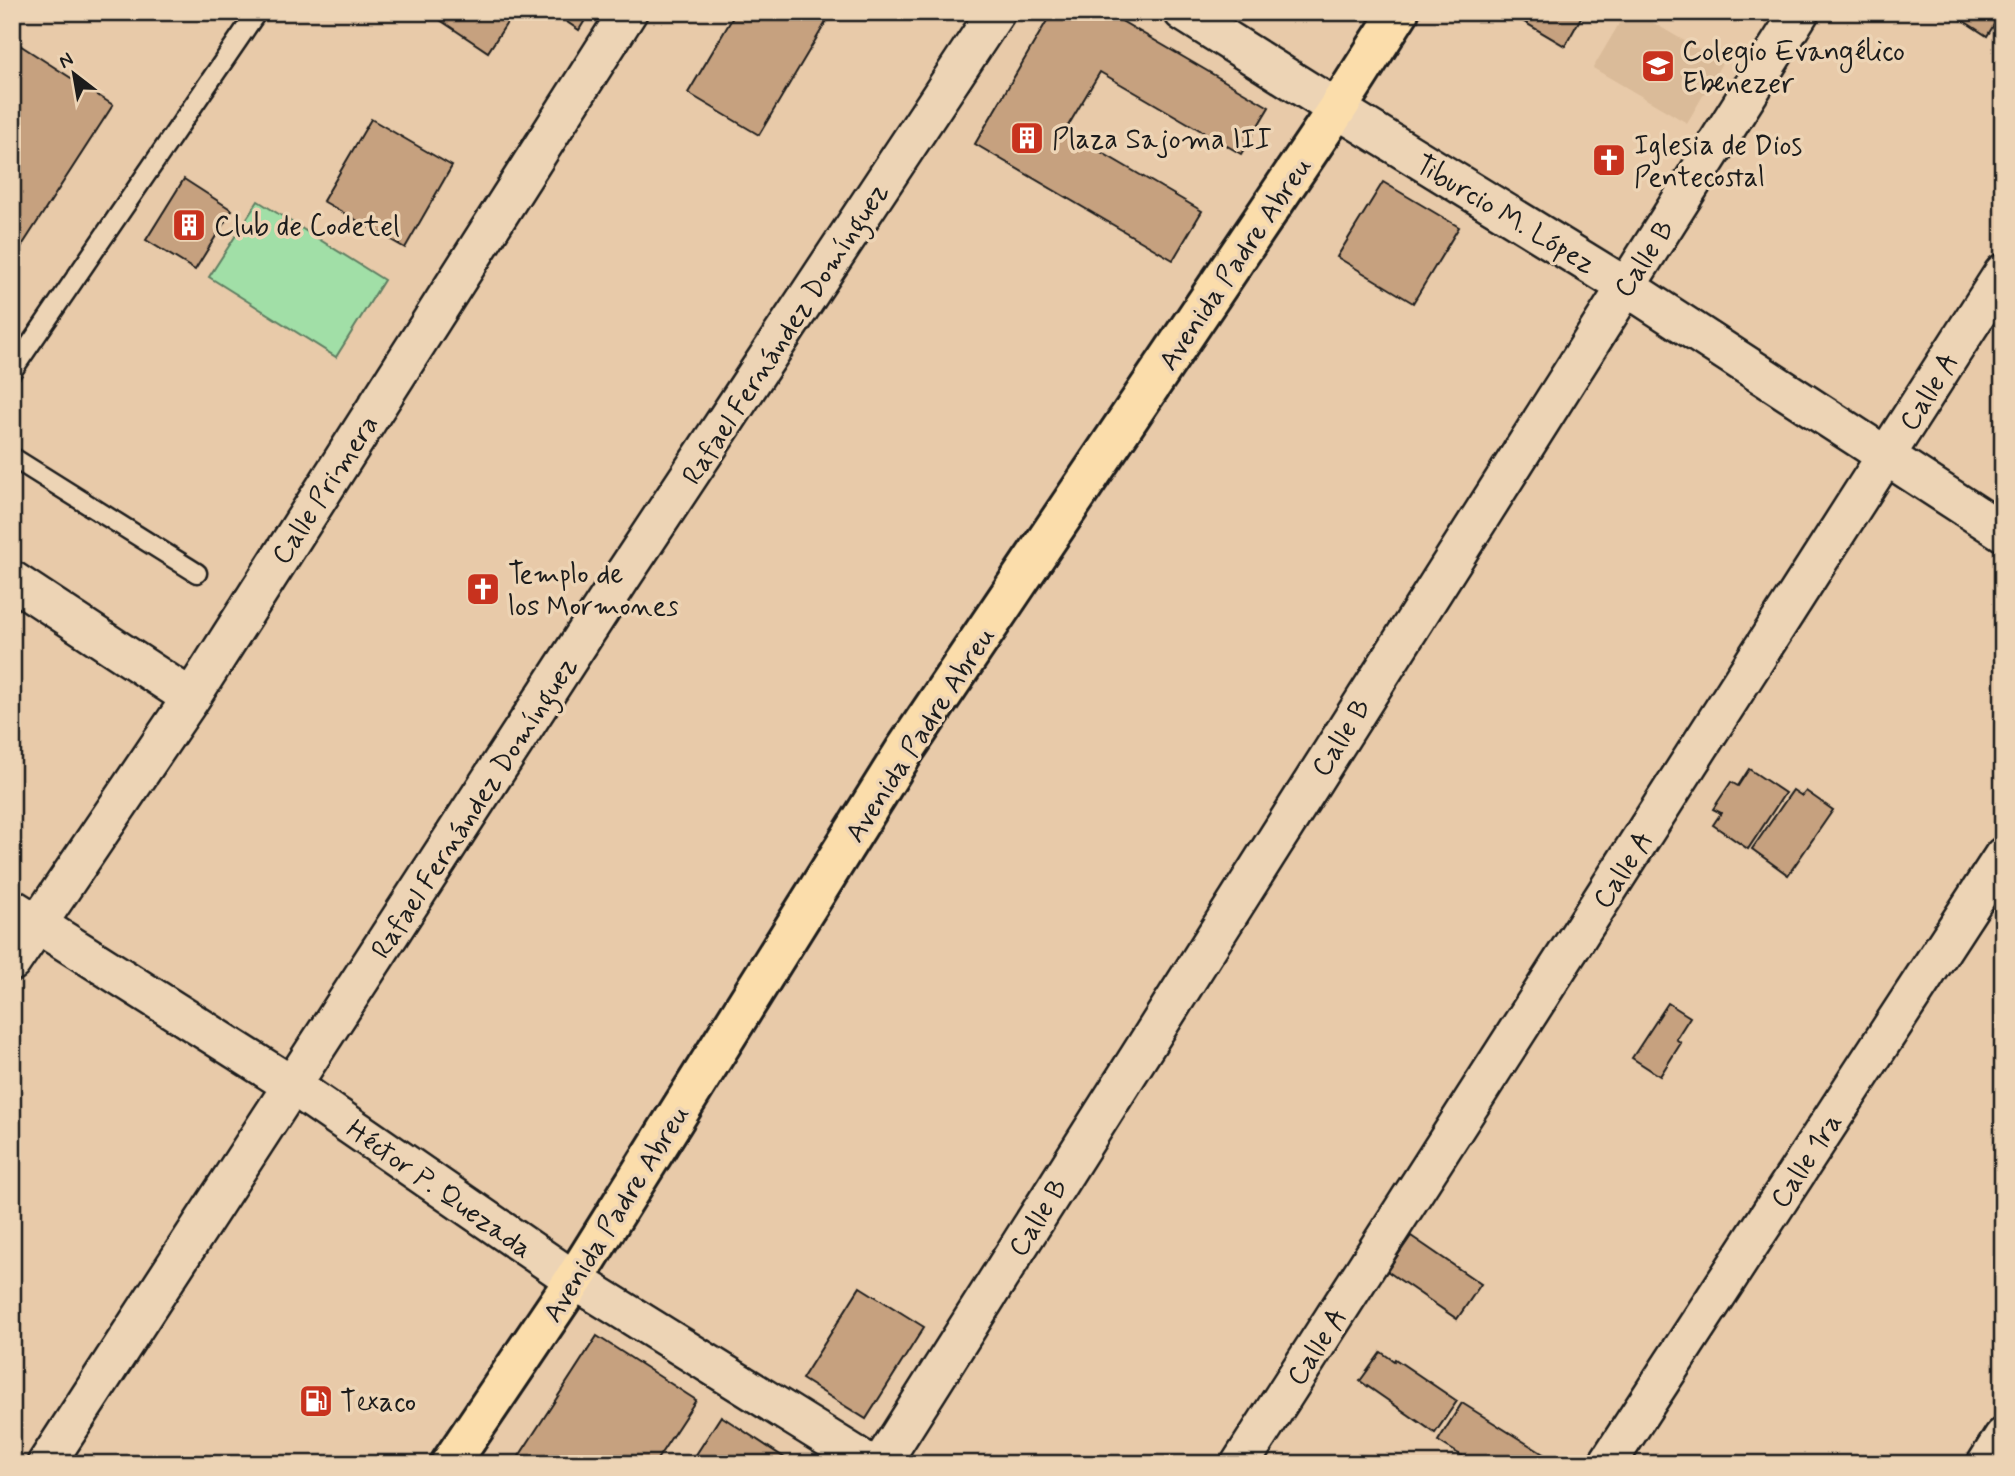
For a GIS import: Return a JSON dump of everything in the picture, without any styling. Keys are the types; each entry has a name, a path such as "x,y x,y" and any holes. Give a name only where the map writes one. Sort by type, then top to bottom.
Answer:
{"main road":[{"name":"Avenida Padre Abreu","path":"450,1464 574,1280 905,751 1337,109 1399,12"}],"street":[{"name":"Calle Primera","path":"12,962 24,916 191,698 628,12"},
{"name":"Rafael Fernández Domínguez","path":"46,1464 622,577 996,12"},
{"name":"Tiburcio M. López","path":"1183,12 1625,286 2003,532"},
{"name":"Calle B","path":"881,1464 1800,12"},
{"name":"Calle A","path":"1240,1464 2003,274"},
{"path":"12,580 191,698"},
{"name":"Calle 1ra","path":"1607,1464 2003,856"},
{"name":"Héctor P. Quezada","path":"24,916 293,1086 574,1280 870,1464"},
{"path":"1986,1464 2003,1437"}],"lane":[{"path":"12,371 257,12"},
{"path":"12,457 197,573"}],"shaded area":[{"name":"Colegio Evangélico Ebenezer","path":"1626,12 1635,12 1722,63 1687,123 1593,68"}],"green space":[{"path":"258,201 384,280 336,357 209,277"}],"building":[{"path":"441,12 514,12 488,52 437,18"},
{"path":"552,12 590,12 579,30"},
{"path":"736,12 832,12 759,135 688,93"},
{"name":"Plaza Sajoma III","path":"1052,12 1106,12 1269,107 1241,154 1100,72 1065,131 1202,211 1173,260 975,144"},
{"path":"1507,12 1584,12 1565,46"},
{"path":"1950,12 2002,12 1987,36"},
{"path":"12,40 113,105 12,261"},
{"path":"371,119 452,166 405,248 323,201"},
{"name":"Club de Codetel","path":"184,179 232,210 195,270 146,240"},
{"path":"1383,182 1459,227 1413,303 1337,257"},
{"path":"1749,769 1785,793 1748,849 1713,825 1721,813 1713,809 1731,782 1738,786"},
{"path":"1793,790 1802,796 1806,791 1833,810 1788,875 1752,849"},
{"path":"1668,1003 1690,1017 1676,1039 1681,1043 1660,1076 1632,1058"},
{"path":"1411,1236 1481,1284 1457,1319 1387,1271"},
{"path":"860,1287 924,1327 866,1419 802,1379"},
{"path":"597,1336 696,1400 654,1464 514,1464"},
{"path":"1381,1352 1457,1401 1435,1433 1360,1381"},
{"path":"1462,1403 1545,1455 1540,1464 1475,1464 1438,1441"},
{"path":"721,1416 794,1464 690,1464"}],"place":[{"name":"Colegio Evangélico Ebenezer","path":"1658,66"},
{"name":"Plaza Sajoma III","path":"1027,138"},
{"name":"Iglesia de Dios Pentecostal","path":"1609,160"},
{"name":"Club de Codetel","path":"189,225"},
{"name":"Templo de los Mormones","path":"483,589"},
{"name":"Texaco","path":"316,1401"}]}
